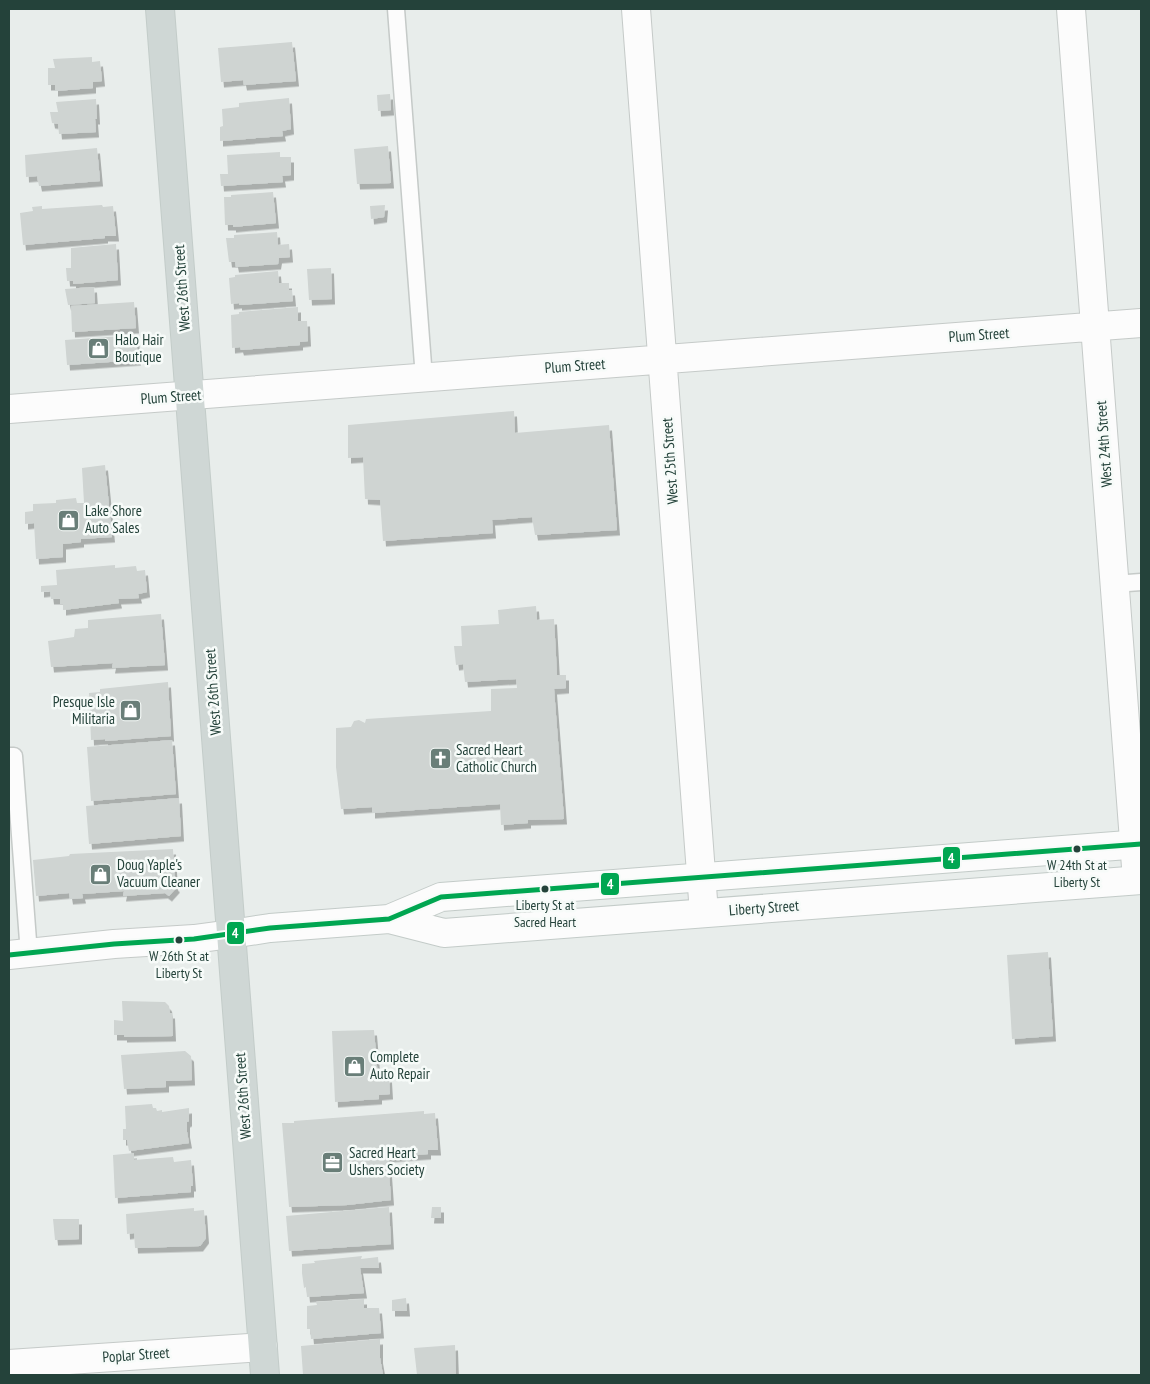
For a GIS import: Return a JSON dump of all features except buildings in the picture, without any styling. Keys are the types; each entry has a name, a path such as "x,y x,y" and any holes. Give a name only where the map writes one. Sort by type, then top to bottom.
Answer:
{"main road":[{"name":"West 26th Street","path":"160,9 264,1375"}],"street":[{"name":"West 25th Street","path":"636,9 704,913"},
{"name":"West 24th Street","path":"1071,9 1114,584 1138,844 1139,880"},
{"name":"Plum Street","path":"9,409 1141,323"},
{"name":"Liberty Street","path":"19,954 114,944 194,939 270,928 389,919 441,898 1138,844"},
{"name":"Liberty Street","path":"389,919 444,933 1139,880"},
{"name":"Poplar Street","path":"9,1364 263,1347"}],"lane":[{"path":"396,9 424,378"},
{"path":"1114,584 1141,582"},
{"path":"9,756 14,756 19,954"}],"transit line":[{"name":"4","path":"9,955 114,944 194,939 270,928 389,919 441,897 1141,844"}],"place":[{"name":"Halo Hair Boutique","path":"99,349"},
{"name":"Lake Shore Auto Sales","path":"69,520"},
{"name":"Presque Isle Militaria","path":"131,711"},
{"name":"Sacred Heart Catholic Church","path":"440,759"},
{"name":"W 24th St at Liberty St","path":"1077,849"},
{"name":"Doug Yaple's Vacuum Cleaner","path":"101,874"},
{"name":"Liberty St at Sacred Heart","path":"545,889"},
{"name":"W 26th St at Liberty St","path":"179,940"},
{"name":"Complete Auto Repair","path":"354,1066"},
{"name":"Sacred Heart Ushers Society","path":"333,1162"}]}
